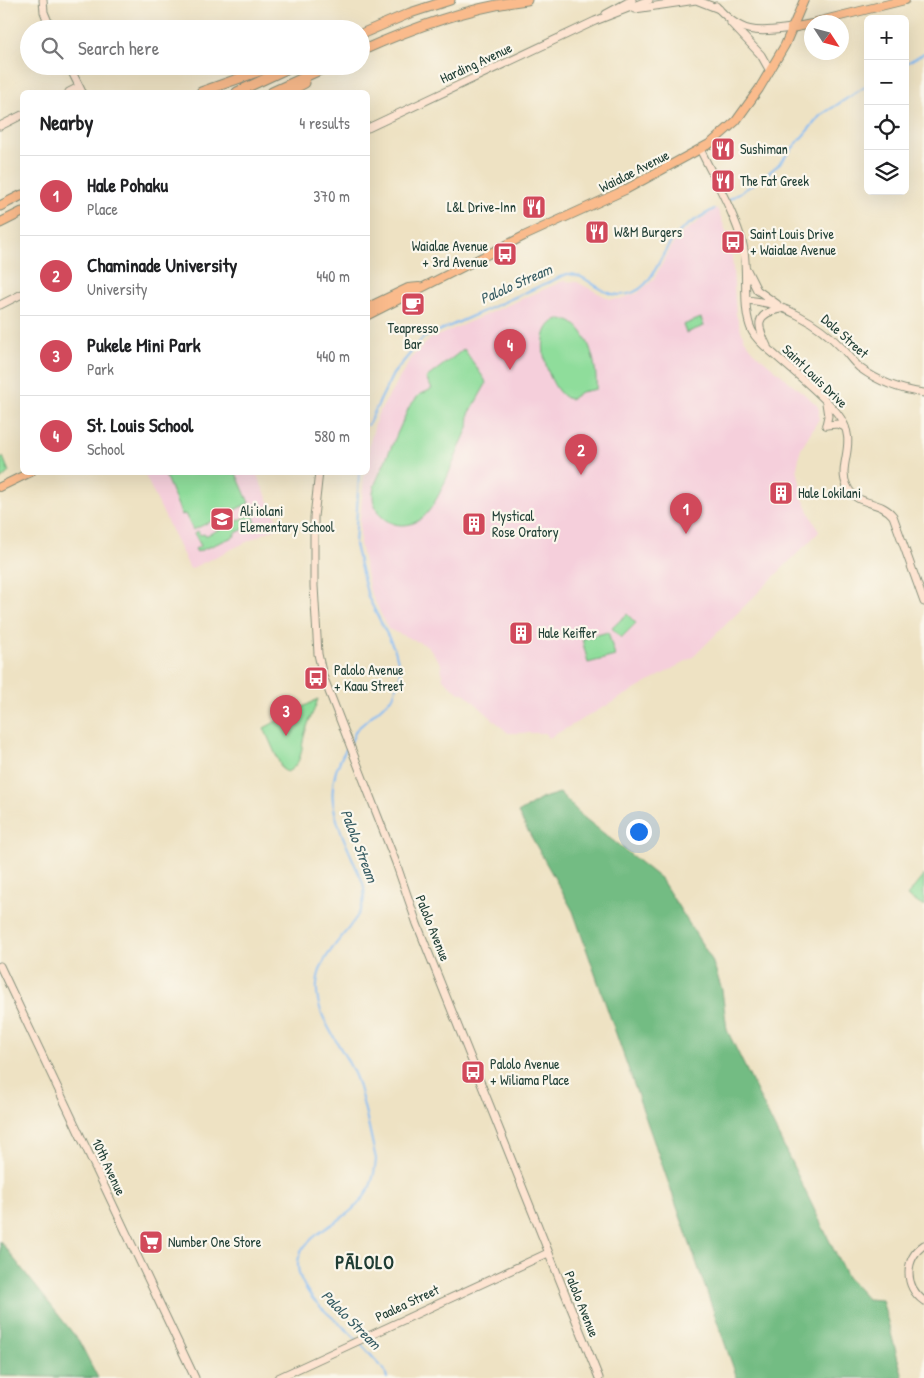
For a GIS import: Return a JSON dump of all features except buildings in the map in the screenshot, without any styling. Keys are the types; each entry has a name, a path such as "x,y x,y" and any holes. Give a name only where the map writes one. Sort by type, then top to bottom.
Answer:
{"highway":[{"path":"370,30 410,13 450,0"},
{"path":"370,47 408,31 461,14 493,5 527,0"},
{"path":"207,90 249,75"},
{"path":"242,90 274,75"},
{"path":"276,90 309,75"},
{"path":"292,90 319,75"},
{"path":"0,206 20,196"},
{"path":"0,222 20,213"}],"main road":[{"name":"Waialae Avenue","path":"370,314 524,236 619,193 701,151 736,121 785,45 804,0"},
{"path":"844,15 905,0"},
{"path":"791,28 804,26"},
{"name":"Waialae Avenue","path":"370,305 408,288 420,288"},
{"path":"0,487 25,475"}],"street":[{"path":"43,0 44,12 47,20"},
{"name":"Harding Avenue","path":"370,127 595,21 632,0"},
{"name":"Harding Avenue","path":"595,21 649,0"},
{"path":"627,10 696,0 703,1 719,9"},
{"path":"710,0 761,55 770,70"},
{"path":"728,18 751,31 791,28"},
{"path":"73,75 80,90"},
{"path":"0,126 20,116"},
{"name":"Saint Louis Drive","path":"701,151 740,236 745,267 750,325 757,338 826,401 846,427 848,449 844,470 846,483 856,498 882,507 893,516 924,602"},
{"path":"745,267 757,290 783,309"},
{"path":"370,310 383,304 394,294"},
{"path":"0,305 20,295"},
{"name":"Dole Street","path":"747,300 783,309 823,330 858,366 872,376 892,385 924,393"},
{"path":"770,351 760,329 761,320 769,311 783,309"},
{"path":"826,401 829,412 826,425 838,424 846,427"},
{"name":"Palolo Avenue","path":"319,475 314,517 314,566 318,654 328,692 396,863 417,924 599,1378"},
{"name":"10th Avenue","path":"0,966 194,1378"},
{"path":"924,1245 912,1258 908,1273 912,1288 924,1301"},
{"name":"Paalea Street","path":"278,1378 365,1336 548,1253"}],"shaded area":[{"path":"717,208 729,239 736,314 744,339 755,353 816,404 819,409 819,419 801,448 797,468 803,499 819,532 693,657 549,738 545,733 508,733 464,693 459,693 443,679 441,664 428,646 388,629 370,591 360,544 360,519 364,475 370,475 370,442 377,416 412,357 430,339 563,281 577,282 610,299 620,299 638,293 653,280 677,237"},
{"name":"Ali'iolani Elementary School","path":"145,475 257,475 280,526 190,569"}],"green space":[{"path":"701,318 704,326 686,333 683,325"},
{"path":"559,319 569,321 584,335 593,357 595,369 596,389 581,392 571,399 563,396 556,388 550,376 543,349 545,336 550,325"},
{"path":"464,349 486,384 469,414 468,428 434,504 423,517 412,524 399,525 393,523 381,516 376,508 373,497 375,484 409,407 419,395 432,389 426,378"},
{"path":"3,457 9,472 0,480 2,469 0,459"},
{"path":"165,475 237,475 249,503 193,530 185,514 182,515"},
{"path":"250,506 256,523 234,534 235,536 197,552 195,549 201,546 194,533 198,531 200,535 204,534 205,536 248,516 248,508"},
{"path":"627,614 636,623 621,638 612,628"},
{"path":"608,632 615,656 588,663 582,639"},
{"path":"318,699 307,726 297,764 287,772 282,769 264,728"},
{"path":"560,793 582,816 661,879 712,960 722,990 727,1030 847,1277 867,1299 882,1300 903,1378 737,1378 573,911 518,813 543,798"},
{"path":"924,875 924,907 907,896"},
{"path":"0,1241 79,1341 98,1378 0,1376"}],"waterway":[{"name":"Palolo Stream","path":"909,62 924,53"},
{"name":"Palolo Stream","path":"728,200 760,180 778,165 821,115 864,88"},
{"name":"Palolo Stream","path":"370,421 393,374 423,338 567,274 581,277 605,292 619,295 630,293 647,283 668,246 678,233 714,209"},
{"name":"Palolo Stream","path":"351,742 356,730 393,697 401,673 395,650 368,597 355,545 359,475"},
{"name":"Palolo Stream","path":"348,746 334,776 333,803 341,831 362,881 364,901 352,924 326,957 320,970 317,997 325,1022 357,1081 376,1164 371,1184 363,1198 352,1210 312,1238 303,1249 298,1261 300,1276 310,1295 320,1307 357,1340"},
{"name":"Palolo Stream","path":"360,1343 385,1371 387,1378"}],"place":[{"name":"Sushiman","path":"723,149"},
{"name":"The Fat Greek","path":"723,181"},
{"name":"L&L Drive-Inn","path":"534,207"},
{"name":"W&M Burgers","path":"597,232"},
{"name":"Saint Louis Drive + Waialae Avenue","path":"733,242"},
{"name":"Waialae Avenue + 3rd Avenue","path":"505,254"},
{"name":"Teapresso Bar","path":"413,304"},
{"name":"St. Louis School","path":"510,370"},
{"name":"Chaminade University","path":"581,475"},
{"name":"Hale Lokilani","path":"781,493"},
{"name":"Ali'iolani Elementary School","path":"222,519"},
{"name":"Mystical Rose Oratory","path":"474,524"},
{"name":"Hale Pohaku","path":"686,534"},
{"name":"Hale Keiffer","path":"521,633"},
{"name":"Palolo Avenue + Kaau Street","path":"316,678"},
{"name":"Pukele Mini Park","path":"286,736"},
{"name":"Palolo Avenue + Wiliama Place","path":"473,1072"},
{"name":"Number One Store","path":"151,1242"}],"district":[{"name":"PĀLOLO","path":"365,1262"}]}
